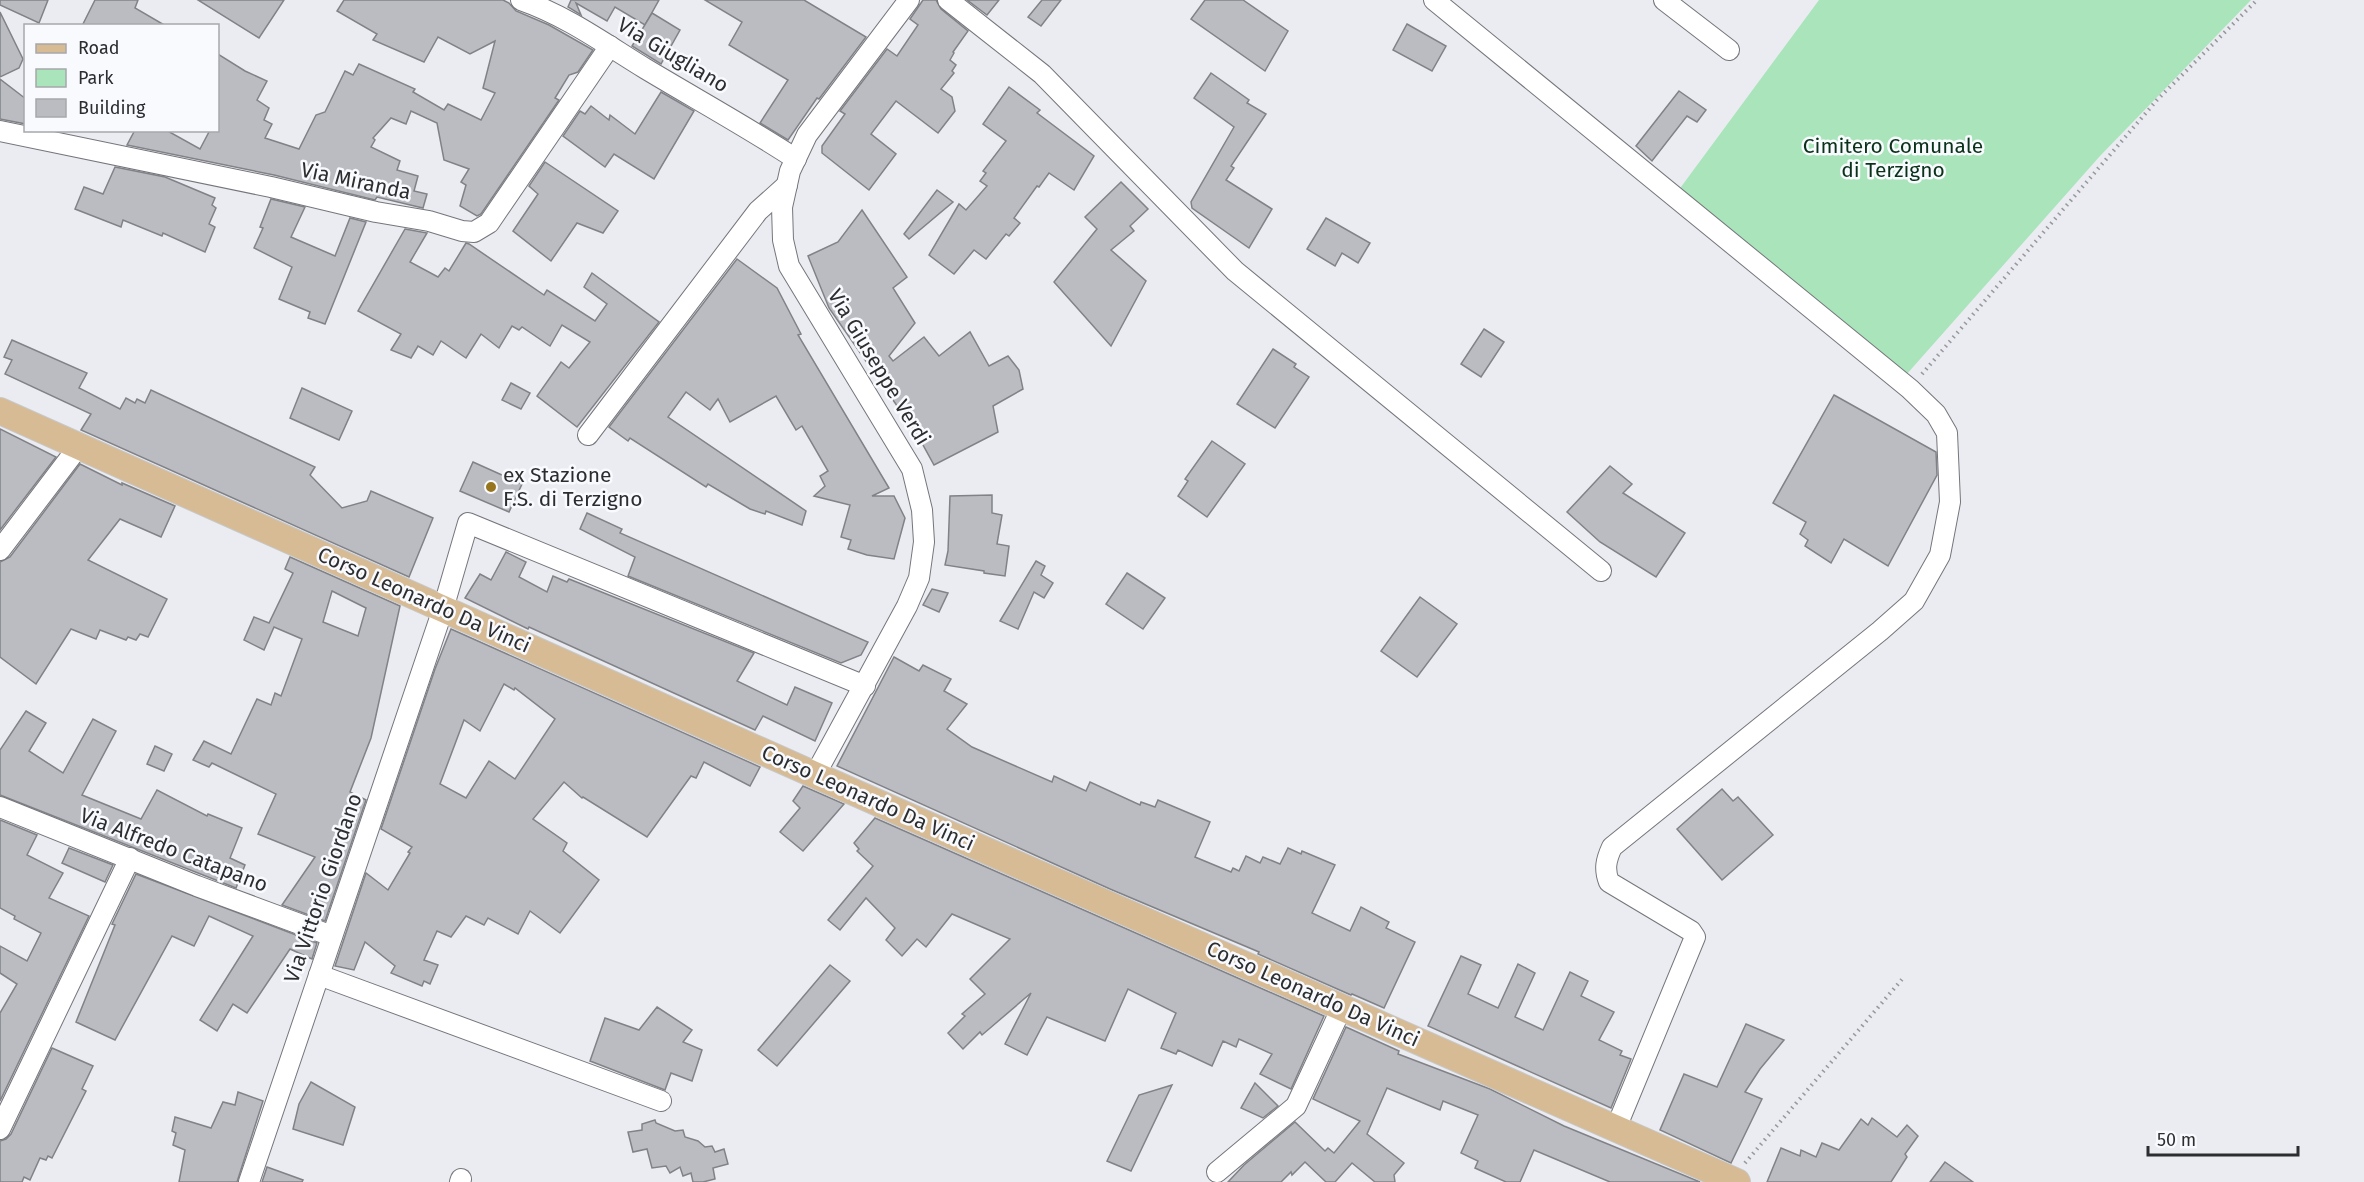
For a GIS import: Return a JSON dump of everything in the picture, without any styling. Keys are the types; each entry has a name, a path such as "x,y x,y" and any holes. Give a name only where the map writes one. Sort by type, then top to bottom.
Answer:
{"main road":[{"name":"Corso Leonardo Da Vinci","path":"0,411 1732,1181"}],"street":[{"name":"Via Giugliano","path":"521,0 551,11 582,27 796,159"},
{"name":"Via Giuseppe Verdi","path":"816,775 895,630 919,578 924,542 922,510 912,469 789,266 783,240 782,207 796,159 807,135 909,0"},
{"path":"948,0 1042,74 1235,271 1601,571"},
{"path":"1434,0 1910,389 1936,414 1947,433 1950,502 1940,555 1914,601 1612,848 1606,859 1609,882 1691,931 1695,937 1616,1128"},
{"path":"1664,0 1730,50"},
{"name":"Via Miranda","path":"0,131 271,187 376,212 429,220 462,231 474,232 489,223 610,46"},
{"path":"588,435 758,211 787,186"},
{"path":"0,550 79,446"},
{"name":"Via Vittorio Giordano","path":"249,1182 443,609 468,523 865,686"},
{"name":"Via Alfredo Catapano","path":"0,807 332,936"},
{"path":"0,1129 130,858"},
{"path":"319,975 661,1101"},
{"path":"1217,1172 1296,1106 1342,1007"}],"path":[{"path":"1910,389 2157,100 2257,0"},
{"path":"1732,1181 1905,977"}],"green space":[{"name":"Cimitero Comunale di Terzigno","path":"1819,0 2251,0 2100,156 1906,375 1678,191"}],"building":[{"path":"0,0 48,0 39,23 0,5"},
{"path":"95,0 138,0 135,8 163,24 83,24"},
{"path":"198,0 284,0 259,38"},
{"path":"344,0 503,0 516,11 549,25 593,50 578,72 569,75 555,98 559,100 481,214 477,216 460,206 466,185 461,182 469,169 444,160 437,123 411,111 406,124 391,118 373,138 375,140 371,147 400,161 397,170 418,176 414,191 427,194 423,208 377,197 375,200 274,175 127,145 134,132 170,132 200,149 209,132 219,132 219,55 245,71 267,81 257,100 269,108 264,120 272,124 265,138 299,149 316,115 325,112 345,71 353,75 359,64 415,89 413,92 444,110 448,104 481,120 495,93 483,88 495,41 470,54 438,37 424,62 373,40 377,34 337,11"},
{"path":"571,0 659,0 645,25 615,7 607,21 576,3 581,15 568,7"},
{"path":"705,0 804,0 866,37 819,99 817,98 788,140 760,123 788,80 729,45 742,22"},
{"path":"923,0 936,0 941,9 968,31 950,60 956,65 952,71 954,73 941,89 952,97 955,111 938,133 896,101 871,134 896,154 869,190 822,153 822,146 845,114 840,111 887,49 897,56 918,25 910,19"},
{"path":"967,0 999,0 987,15"},
{"path":"1042,0 1061,0 1041,26 1028,17"},
{"path":"1205,0 1243,0 1288,31 1265,71 1191,19"},
{"path":"0,12 23,59 19,68 0,77"},
{"path":"652,13 680,30 661,64 632,46"},
{"path":"1407,24 1446,46 1432,71 1393,50"},
{"path":"1211,73 1249,100 1247,103 1266,114 1231,166 1234,168 1226,180 1272,209 1249,248 1192,208 1191,202 1234,127 1194,98"},
{"path":"0,79 24,97 24,124 0,119"},
{"path":"1009,87 1040,110 1037,113 1094,156 1074,190 1049,173 1014,218 1020,223 1009,236 1006,234 986,259 974,250 954,274 929,255 959,204 966,210 987,186 980,181 986,173 983,171 1006,141 983,124"},
{"path":"1679,91 1706,110 1697,122 1687,116 1652,161 1636,146"},
{"path":"661,92 694,111 654,179 614,154 605,167 563,136 580,111 585,114 591,106 609,120 610,115 635,134"},
{"path":"545,162 618,211 603,233 577,223 551,261 513,231 538,194 529,186"},
{"path":"115,167 165,177 215,198 212,205 216,208 209,224 215,227 205,252 163,233 162,236 123,220 121,227 75,209 84,187 103,194"},
{"path":"1121,182 1148,209 1130,226 1134,231 1111,250 1146,281 1111,346 1054,282 1097,229 1085,217"},
{"path":"937,190 953,202 909,239 904,234"},
{"path":"271,199 305,207 291,237 335,256 350,218 366,222 325,324 308,318 310,312 279,299 292,267 254,248 263,228 260,227"},
{"path":"862,210 907,277 893,288 915,323 889,356 893,361 924,337 939,356 970,332 989,366 1008,356 1019,370 1023,389 993,406 998,432 934,465 918,436 829,308 808,256 838,242"},
{"path":"1326,218 1370,243 1358,263 1342,253 1335,266 1307,249"},
{"path":"405,229 427,233 410,262 438,277 445,268 449,271 466,243 544,295 547,290 595,321 607,304 584,287 592,273 659,322 577,427 537,396 561,362 569,368 590,342 562,325 550,346 522,327 519,330 512,326 499,348 481,334 466,358 441,341 433,355 418,346 411,358 391,350 401,334 358,311"},
{"path":"737,259 777,288 801,334 798,335 889,488 872,496 894,496 905,518 894,559 867,555 848,549 851,540 841,537 850,505 814,496 825,486 820,476 828,471 802,426 796,430 776,396 730,422 718,399 710,410 686,392 668,417 806,511 802,525 766,511 765,514 750,509 708,484 706,487 630,438 628,441 609,427"},
{"path":"1484,329 1504,342 1481,377 1461,364"},
{"path":"12,340 87,373 79,388 120,409 126,398 135,403 137,399 145,403 151,390 315,467 310,475 342,508 367,501 371,491 433,518 409,577 81,430 91,414 5,374 12,360 4,357"},
{"path":"1273,349 1296,364 1294,367 1309,377 1275,428 1237,404"},
{"path":"511,383 530,393 521,409 502,400"},
{"path":"302,388 352,411 339,440 290,418"},
{"path":"1834,395 1936,452 1937,475 1888,566 1844,539 1831,563 1805,546 1808,540 1800,534 1806,522 1773,503"},
{"path":"0,429 56,457 0,530"},
{"path":"1212,441 1245,464 1207,517 1178,496 1188,481 1185,479"},
{"name":"ex Stazione F.S. di Terzigno","path":"473,462 522,484 509,512 460,491"},
{"path":"80,464 122,485 122,483 175,506 161,537 120,519 88,560 167,599 148,637 140,634 136,640 128,637 126,640 100,630 96,639 71,629 36,684 0,657 0,562 10,557"},
{"path":"1610,466 1632,484 1623,493 1685,533 1656,577 1600,542 1567,512"},
{"path":"992,495 992,513 1002,515 997,544 1009,546 1005,576 945,565 948,551 950,496"},
{"path":"587,513 622,529 620,533 868,642 861,655 841,663 628,576 635,557 580,529"},
{"path":"506,552 526,562 519,577 547,592 553,576 567,582 569,579 754,653 737,681 787,705 795,687 832,703 815,741 763,716 755,730 529,627 528,629 465,598 480,574 491,580"},
{"path":"290,557 400,606 371,738 350,792 366,800 325,921 282,905 315,857 258,834 276,794 212,763 209,767 193,760 204,741 231,754 257,699 271,705 275,693 281,696 302,639 274,627 264,650 244,640 254,617 269,623 293,573 285,569","holes":["332,591 366,608 358,636 323,622"]},
{"path":"1036,561 1045,566 1041,575 1053,583 1044,598 1034,592 1018,629 1000,621"},
{"path":"1127,573 1165,598 1143,629 1106,604"},
{"path":"932,589 948,593 939,612 923,605"},
{"path":"1420,597 1457,624 1417,677 1381,651"},
{"path":"451,629 760,767 750,786 704,762 696,778 691,776 647,837 582,798 564,782 533,819 567,843 563,851 599,880 560,933 530,911 518,934 488,918 484,925 466,916 451,937 437,931 424,960 438,965 430,984 424,981 422,986 391,973 395,966 365,942 354,970 335,966 366,873 388,890 410,853 408,852 412,847 381,829 435,669","holes":["504,684 514,690 515,688 555,719 515,779 489,761 466,798 440,784 464,720 480,731"]},
{"path":"894,657 919,671 923,665 951,679 944,691 967,704 947,729 972,747 1052,782 1054,776 1086,791 1090,782 1140,805 1141,802 1155,807 1158,800 1210,822 1195,857 1231,872 1233,868 1239,871 1246,856 1260,863 1263,857 1280,864 1288,848 1301,854 1302,851 1335,865 1312,913 1350,931 1361,907 1389,922 1386,928 1415,942 1384,1008 1110,889 837,766"},
{"path":"26,711 46,723 29,751 63,773 93,719 116,731 82,795 141,819 157,790 207,816 208,814 242,828 230,858 245,865 236,888 0,795 0,750"},
{"path":"155,746 172,754 164,771 147,764"},
{"path":"803,786 844,804 803,851 780,832 800,808 793,801"},
{"path":"1722,789 1733,801 1738,797 1773,835 1722,880 1677,829"},
{"path":"875,818 1324,1016 1291,1089 1260,1074 1272,1054 1239,1039 1236,1047 1223,1041 1212,1066 1178,1050 1176,1054 1161,1048 1176,1013 1128,989 1105,1041 1047,1017 1027,1055 1005,1044 1031,993 982,1035 980,1032 963,1049 948,1033 965,1016 962,1014 985,994 970,979 1010,939 952,914 926,947 917,939 902,956 886,940 895,928 866,898 840,930 828,920 873,866 857,851 859,849 854,843"},
{"path":"0,820 37,835 27,855 63,873 49,898 89,916 0,1101 0,1013 17,984 0,973 0,946 27,961 41,933 14,919 15,916 0,908"},
{"path":"69,848 113,865 105,882 62,863"},
{"path":"136,874 317,943 312,959 290,949 247,1013 233,1004 217,1031 200,1020 253,936 209,916 194,946 172,936 115,1040 76,1022 115,925 112,924"},
{"path":"1461,956 1481,965 1468,994 1498,1008 1518,964 1535,973 1515,1017 1543,1030 1570,972 1588,981 1581,996 1614,1012 1599,1040 1622,1051 1620,1055 1631,1059 1611,1108 1428,1026"},
{"path":"830,965 850,981 777,1066 758,1050"},
{"path":"657,1007 692,1030 683,1042 702,1050 692,1081 671,1073 665,1090 590,1061 605,1018 639,1030"},
{"path":"1746,1024 1784,1040 1760,1069 1745,1092 1762,1099 1731,1163 1660,1130 1684,1074 1717,1087"},
{"path":"1346,1027 1399,1051 1398,1054 1490,1089 1564,1126 1700,1182 1610,1182 1534,1150 1520,1182 1506,1182 1475,1168 1478,1161 1461,1153 1478,1115 1443,1101 1440,1110 1387,1088 1367,1134 1404,1163 1394,1175 1395,1182 1375,1182 1352,1163 1335,1182 1326,1182 1305,1162 1281,1182 1228,1182 1244,1165 1295,1122 1325,1151 1328,1148 1334,1153 1360,1121 1313,1099"},
{"path":"52,1048 93,1066 82,1089 86,1091 52,1158 48,1156 46,1160 40,1158 30,1180 24,1177 22,1182 0,1182 0,1141 11,1134"},
{"path":"311,1082 355,1107 343,1145 293,1129 299,1104"},
{"path":"1255,1083 1278,1106 1263,1118 1241,1108"},
{"path":"1172,1085 1131,1171 1107,1161 1139,1095"},
{"path":"238,1092 263,1101 237,1182 179,1182 185,1150 173,1145 176,1133 172,1131 175,1117 211,1128 223,1102 235,1105"},
{"path":"1872,1118 1897,1137 1907,1125 1918,1136 1905,1154 1907,1157 1891,1182 1767,1182 1781,1148 1800,1156 1801,1150 1816,1157 1822,1143 1839,1150 1861,1119 1868,1125"},
{"path":"655,1120 656,1123 675,1131 683,1130 685,1137 698,1141 705,1147 712,1146 715,1152 724,1149 728,1164 713,1168 715,1179 703,1182 693,1182 691,1173 683,1176 680,1167 670,1173 666,1166 652,1168 647,1149 633,1152 628,1132 642,1130 642,1124"},
{"path":"1945,1162 1973,1182 1930,1182"},
{"path":"267,1167 303,1180 302,1182 262,1182"}],"place":[{"name":"ex Stazione F.S. di Terzigno","path":"491,487"}]}
